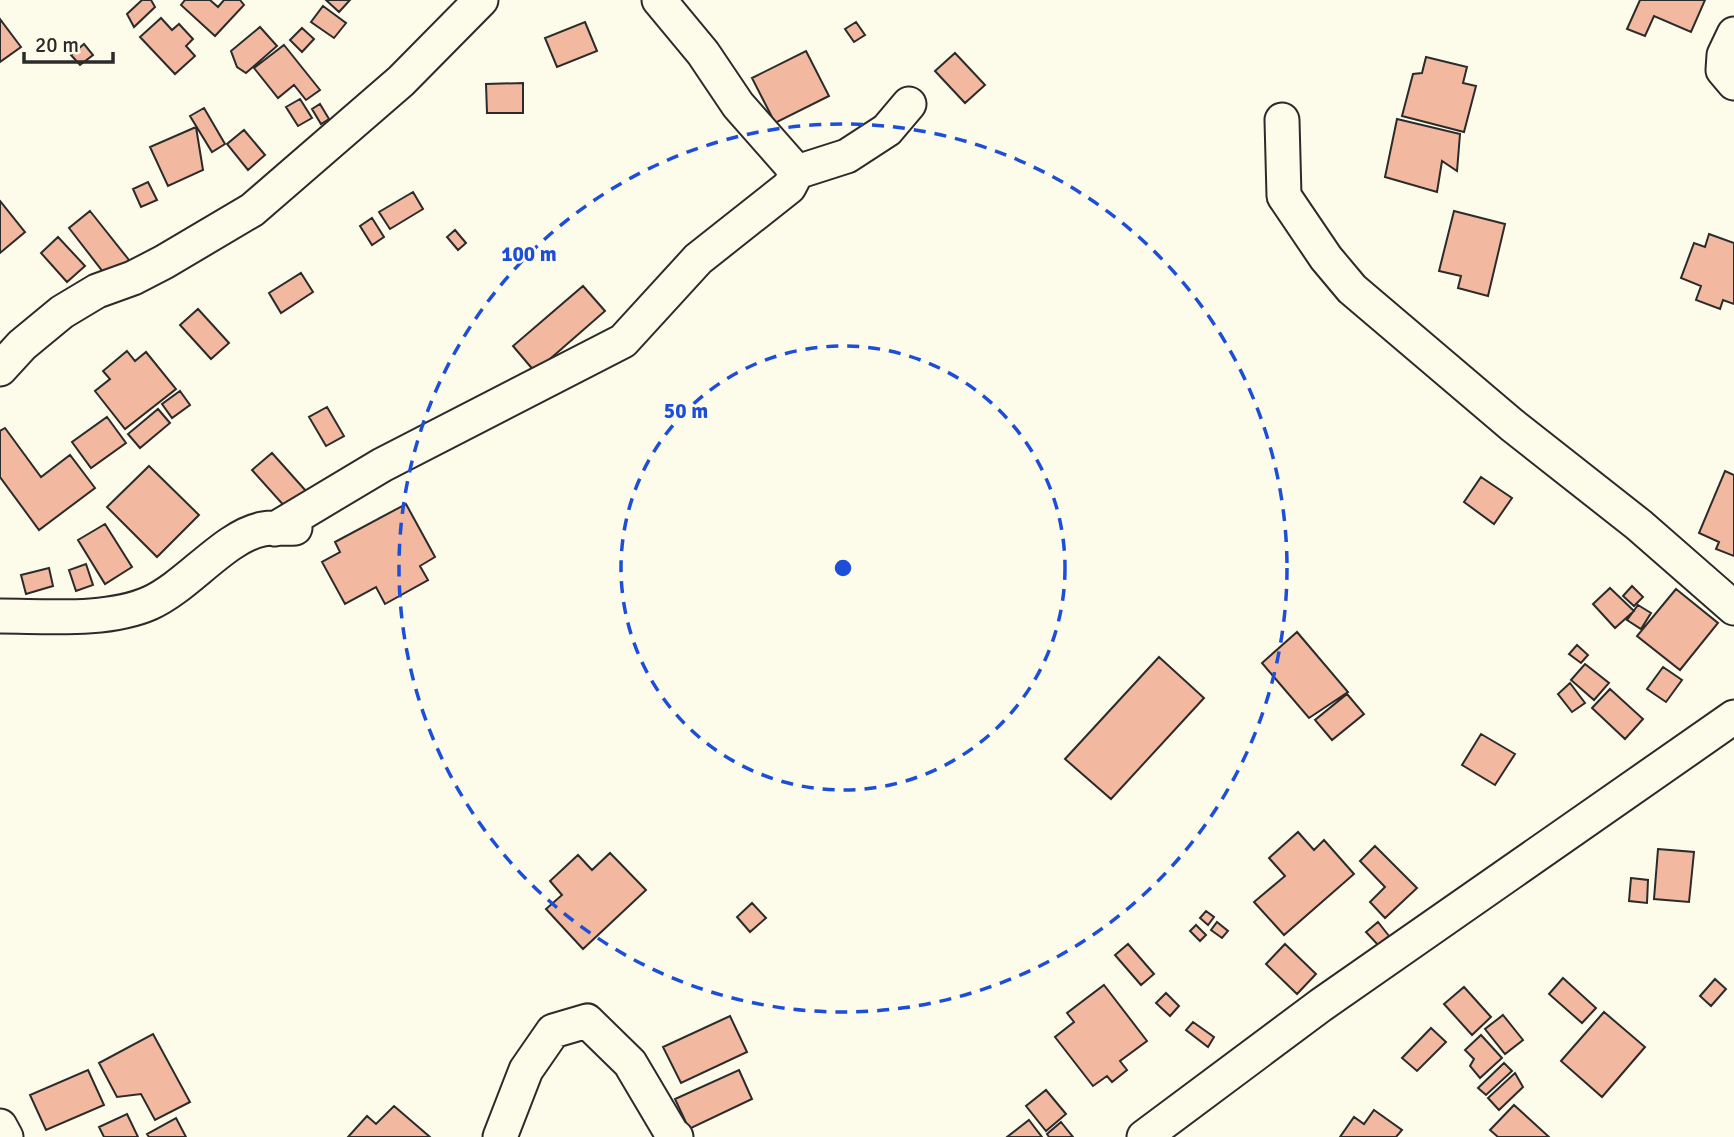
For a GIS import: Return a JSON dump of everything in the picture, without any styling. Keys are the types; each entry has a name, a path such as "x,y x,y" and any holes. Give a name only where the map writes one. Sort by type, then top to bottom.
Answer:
{"street":[{"path":"0,369 22,345 62,312 97,291 133,278 164,262 252,210 401,81 481,0"},
{"path":"659,0 703,53 738,105 797,172"},
{"path":"1734,34 1724,55 1723,70 1734,83"},
{"path":"275,529 382,465 623,341 698,259 789,187 797,172 847,156 887,130 909,104"},
{"path":"1282,120 1284,196 1326,258 1352,289 1512,425 1639,525 1734,608"},
{"path":"0,616 81,616 126,610 149,603 177,587 246,535 263,529 319,528"},
{"path":"1144,1137 1321,1005 1734,717"},
{"path":"500,1137 526,1070 552,1031 587,1021 630,1063 676,1137"},
{"path":"0,1126 6,1137"}],"building":[{"path":"142,0 151,0 155,7 134,27 127,14"},
{"path":"185,0 210,0 218,7 224,0 240,0 244,5 215,36 181,5"},
{"path":"326,0 350,0 339,12"},
{"path":"1640,0 1705,0 1691,32 1654,16 1645,36 1627,29"},
{"path":"323,6 346,23 334,38 311,22"},
{"path":"161,18 172,30 179,24 193,39 186,46 195,56 175,74 140,37"},
{"path":"0,19 21,47 0,62"},
{"path":"585,22 597,51 557,67 545,38"},
{"path":"856,22 865,35 854,42 845,29"},
{"path":"260,27 277,46 246,73 237,67 231,51"},
{"path":"302,28 314,39 302,52 290,40"},
{"path":"84,44 93,55 80,65 71,55"},
{"path":"284,45 320,90 306,100 294,85 278,98 254,68"},
{"path":"806,51 829,96 775,123 752,78"},
{"path":"955,53 985,85 965,103 935,71"},
{"path":"1426,57 1467,67 1463,83 1476,86 1464,132 1402,116 1413,74 1422,73"},
{"path":"523,83 523,113 487,113 486,84"},
{"path":"300,99 312,118 298,126 286,107"},
{"path":"320,104 329,119 321,124 312,109"},
{"path":"204,108 225,144 212,152 190,116"},
{"path":"1397,119 1460,134 1457,171 1442,161 1437,192 1385,177"},
{"path":"196,127 203,170 168,186 150,147"},
{"path":"244,130 265,155 248,170 227,144"},
{"path":"148,182 157,200 141,207 133,189"},
{"path":"413,192 423,209 390,229 379,212"},
{"path":"0,201 25,232 0,253"},
{"path":"90,211 129,260 107,277 69,228"},
{"path":"1454,211 1505,224 1488,296 1458,288 1461,276 1439,271"},
{"path":"372,218 384,237 372,245 360,226"},
{"path":"455,230 466,243 458,250 447,237"},
{"path":"1709,234 1734,243 1734,304 1723,300 1720,309 1696,300 1701,286 1681,278 1694,243 1705,247"},
{"path":"58,237 85,266 67,282 41,253"},
{"path":"301,273 313,292 281,313 269,293"},
{"path":"583,286 605,311 535,372 513,346"},
{"path":"198,309 229,343 211,359 180,325"},
{"path":"127,351 135,361 146,352 176,389 125,429 95,391 110,379 103,371"},
{"path":"180,391 190,405 172,418 162,404"},
{"path":"327,407 344,436 326,446 309,417"},
{"path":"158,409 170,423 140,448 128,434"},
{"path":"107,417 126,443 91,468 72,442"},
{"path":"5,428 41,477 70,455 95,488 39,530 0,477 0,431"},
{"path":"272,453 306,491 287,509 252,470"},
{"path":"149,466 199,515 157,557 107,507"},
{"path":"1725,471 1734,475 1734,556 1716,549 1719,542 1699,533"},
{"path":"1481,477 1512,498 1494,524 1464,502"},
{"path":"406,504 435,557 420,566 428,580 385,604 376,587 345,604 322,562 340,552 335,542"},
{"path":"105,524 132,567 105,584 78,540"},
{"path":"86,564 93,585 76,591 69,570"},
{"path":"49,568 53,586 26,594 21,575"},
{"path":"1632,586 1643,597 1634,606 1623,596"},
{"path":"1610,588 1634,611 1615,628 1593,604"},
{"path":"1676,589 1718,623 1680,670 1637,636"},
{"path":"1638,605 1651,613 1641,629 1627,620"},
{"path":"1297,632 1348,692 1309,718 1262,663"},
{"path":"1577,645 1588,655 1581,663 1569,654"},
{"path":"1159,657 1204,698 1111,799 1065,759"},
{"path":"1585,664 1609,683 1594,700 1571,680"},
{"path":"1663,667 1682,680 1666,702 1647,689"},
{"path":"1570,683 1585,703 1572,712 1558,694"},
{"path":"1610,689 1643,719 1625,739 1592,708"},
{"path":"1347,694 1364,714 1332,740 1315,720"},
{"path":"1481,734 1515,754 1495,785 1462,765"},
{"path":"1298,832 1314,850 1324,840 1354,874 1284,935 1254,902 1285,876 1269,858"},
{"path":"1375,846 1417,888 1385,918 1370,902 1385,887 1360,861"},
{"path":"1658,849 1694,852 1689,902 1654,899"},
{"path":"610,853 646,890 583,949 546,909 562,895 550,881 578,855 592,870"},
{"path":"1631,878 1648,880 1647,903 1629,901"},
{"path":"752,903 766,918 750,932 737,917"},
{"path":"1206,911 1214,917 1208,925 1200,918"},
{"path":"1217,922 1228,931 1222,938 1211,930"},
{"path":"1378,922 1389,936 1378,945 1366,932"},
{"path":"1196,925 1206,935 1200,941 1190,931"},
{"path":"1128,944 1154,974 1141,985 1115,955"},
{"path":"1285,944 1316,974 1297,994 1266,964"},
{"path":"1563,978 1596,1008 1582,1023 1549,994"},
{"path":"1715,979 1726,989 1711,1006 1700,996"},
{"path":"1104,985 1147,1041 1120,1061 1127,1070 1112,1082 1107,1076 1093,1086 1055,1037 1074,1022 1067,1013"},
{"path":"1464,987 1491,1017 1472,1035 1444,1004"},
{"path":"1166,993 1179,1006 1170,1016 1156,1003"},
{"path":"1604,1012 1645,1047 1602,1097 1561,1061"},
{"path":"1503,1015 1523,1040 1505,1054 1485,1029"},
{"path":"730,1016 747,1052 681,1083 663,1047"},
{"path":"1193,1022 1214,1037 1208,1047 1186,1030"},
{"path":"1431,1028 1446,1042 1417,1071 1402,1058"},
{"path":"153,1034 190,1102 155,1120 141,1094 117,1097 99,1063"},
{"path":"1481,1035 1502,1058 1480,1078 1470,1066 1474,1059 1465,1050"},
{"path":"1504,1063 1512,1071 1486,1095 1478,1088"},
{"path":"88,1070 104,1105 46,1130 30,1095"},
{"path":"739,1070 752,1099 689,1129 675,1099"},
{"path":"1515,1073 1523,1087 1499,1110 1488,1098"},
{"path":"1046,1090 1066,1114 1046,1131 1026,1106"},
{"path":"1514,1105 1549,1137 1498,1137 1490,1130"},
{"path":"394,1106 430,1137 348,1137 367,1116 376,1124"},
{"path":"1374,1110 1402,1130 1396,1137 1340,1137 1354,1117 1364,1124"},
{"path":"127,1114 138,1137 104,1137 99,1127"},
{"path":"176,1118 186,1137 149,1137 147,1134"},
{"path":"1029,1120 1042,1137 1007,1137"},
{"path":"1061,1122 1073,1137 1049,1137 1047,1134"}]}
